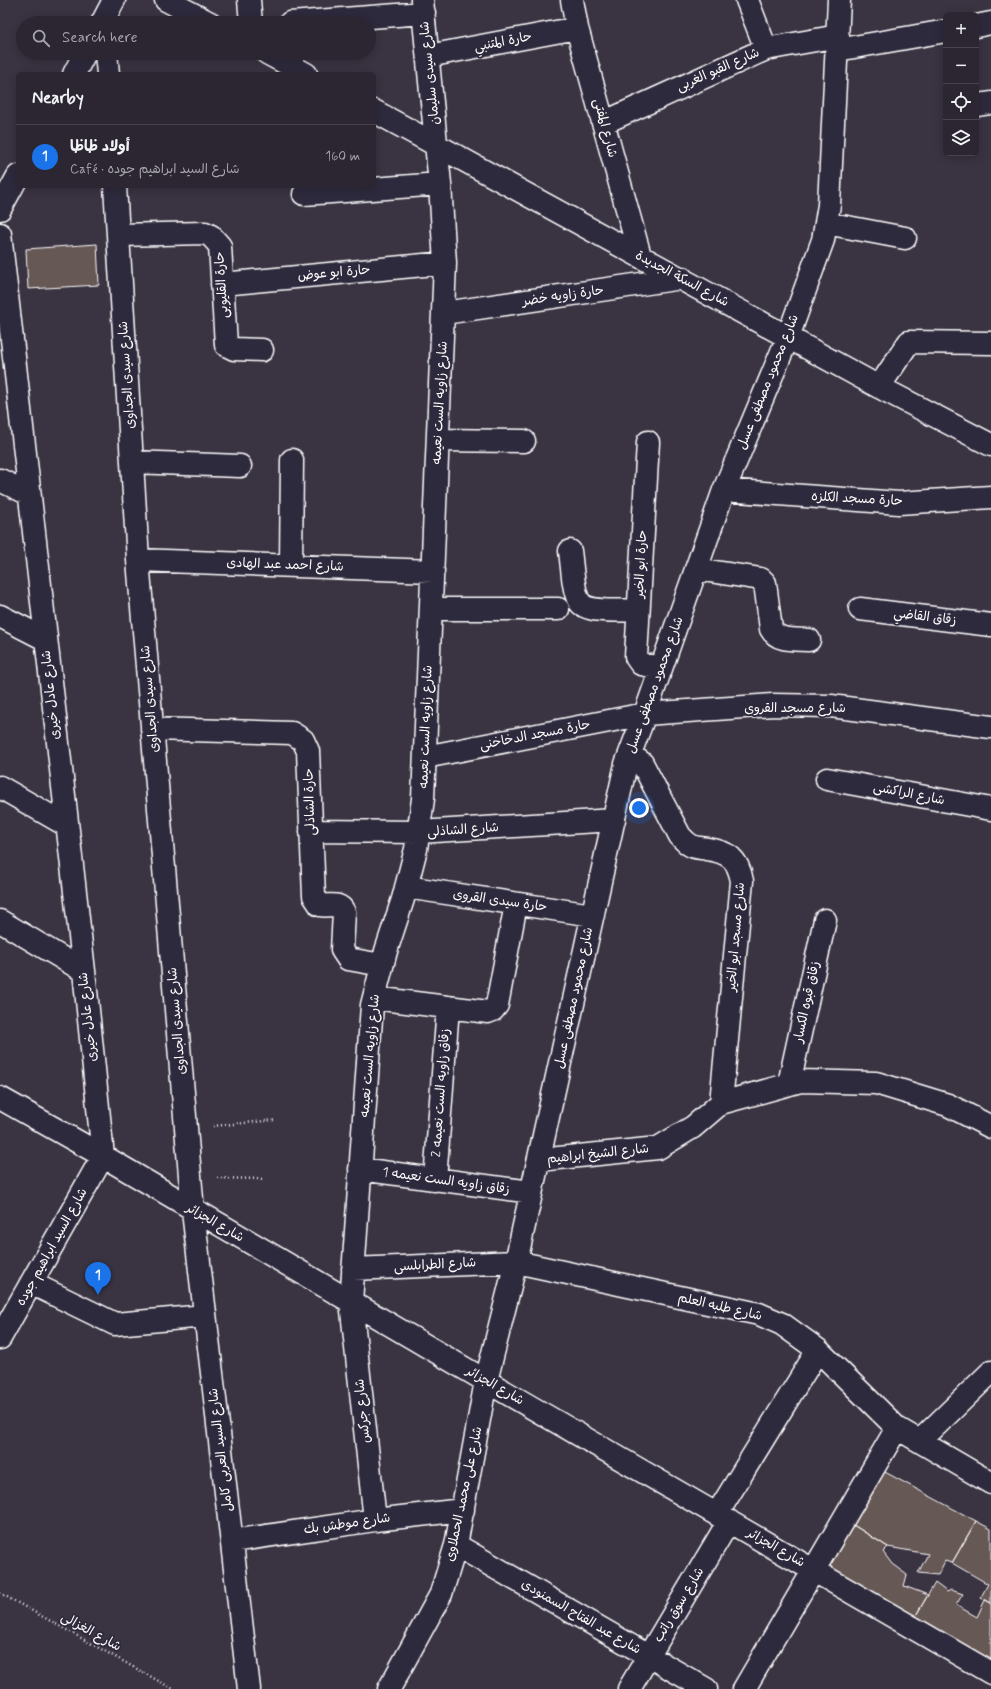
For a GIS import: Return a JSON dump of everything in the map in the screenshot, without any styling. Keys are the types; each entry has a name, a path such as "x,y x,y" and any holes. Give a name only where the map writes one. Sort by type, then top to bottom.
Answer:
{"street":[{"path":"166,0 197,16"},
{"path":"249,0 250,16"},
{"name":"شارع المفتى","path":"572,0 577,28 640,256"},
{"path":"747,0 766,49"},
{"name":"شارع محمود مصطفى عسل","path":"486,1381 516,1262 629,756 724,490 788,337 823,240 829,205 839,0"},
{"path":"345,16 423,6"},
{"name":"شارع سيدى سليمان","path":"423,6 437,145"},
{"path":"979,25 991,23"},
{"name":"حارة المتنبي","path":"428,56 577,28"},
{"name":"شارع القبو الغربى","path":"603,123 766,49 943,31"},
{"path":"75,72 81,60"},
{"path":"107,60 108,72"},
{"path":"280,60 302,72"},
{"name":"شارع السكة الجديدة","path":"376,112 879,387 991,445"},
{"name":"شارع زاويه الست نعيمه","path":"350,1302 374,998 382,965 416,849 423,799 446,263 437,145"},
{"path":"0,209 16,180"},
{"path":"304,194 440,184"},
{"name":"شارع سيدى الجداوى","path":"115,188 138,560 193,1210"},
{"path":"826,223 905,238"},
{"name":"حارة القليوبى","path":"118,235 205,232 211,236 220,246 226,345 234,349 262,350"},
{"name":"شارع عادل خيرى","path":"0,234 66,825 84,971 103,1156"},
{"name":"حارة ابو عوض","path":"222,284 446,263"},
{"name":"حارة زاويه خضر","path":"444,313 682,278"},
{"path":"879,387 909,342 991,343"},
{"path":"960,428 991,428"},
{"path":"438,440 524,441"},
{"name":"حارة ابو الخير","path":"648,442 638,610 637,660 644,665 661,668"},
{"path":"291,566 292,460"},
{"path":"132,462 240,466"},
{"path":"0,480 29,494"},
{"name":"حارة مسجد الكلزه","path":"724,490 899,503 991,497"},
{"path":"570,551 577,595 582,605 591,609 638,610"},
{"name":"شارع احمد عبد الهادى","path":"138,560 433,571"},
{"path":"696,569 761,579 765,583 771,629 774,633 782,638 809,640"},
{"path":"431,609 558,609"},
{"name":"زقاق القاضي","path":"860,609 991,625"},
{"path":"0,616 45,639"},
{"name":"شارع مسجد القروى","path":"645,714 773,705 831,706 991,727"},
{"name":"حارة مسجد الدخاخنى","path":"425,757 645,714"},
{"name":"حارة الشاذلى","path":"152,729 292,733 303,740 308,751 314,896 320,904 324,906 336,905 344,912 343,954 351,960 382,965"},
{"name":"شارع مسجد ابو الخير","path":"629,756 634,756 642,763 680,836 693,847 721,850 733,859 740,872 742,881 721,1103"},
{"name":"شارع الراكشى","path":"827,778 991,809"},
{"path":"0,787 66,825"},
{"name":"شارع الشاذلى","path":"311,831 419,832 614,820"},
{"name":"حارة سيدى القروى","path":"406,887 593,915"},
{"path":"374,998 488,1012 496,1008 516,904"},
{"name":"زقاق قبوه الكسار","path":"789,1084 826,920"},
{"path":"0,922 84,971"},
{"name":"زقاق زاويه الست نعيمه 2","path":"435,1180 448,1007"},
{"name":"شارع الشيخ ابراهيم","path":"539,1160 658,1148 693,1127 721,1103 801,1081 876,1083 948,1105 991,1127"},
{"name":"شارع الجزائر","path":"2,1105 103,1156 350,1302 991,1673"},
{"name":"شارع السيد ابراهيم جوده","path":"0,1338 103,1156"},
{"name":"زقاق زاويه الست نعيمه 1","path":"360,1170 531,1192"},
{"name":"شارع السيد العربى كامل","path":"193,1210 249,1689"},
{"name":"شارع الطرابلسى","path":"353,1269 516,1262"},
{"name":"شارع طلبه العلم","path":"516,1262 759,1314 782,1324 818,1350 897,1428 991,1483"},
{"path":"31,1283 115,1324 205,1316"},
{"name":"شارع جركس","path":"350,1302 375,1520"},
{"name":"شارع سوق راتب","path":"629,1689 649,1656 723,1517 818,1350"},
{"path":"920,1441 991,1372"},
{"name":"شارع على محمد الحملاوى","path":"389,1689 441,1594 456,1545 486,1381"},
{"path":"744,1689 897,1428"},
{"name":"شارع موطش بك","path":"232,1541 375,1520 463,1510"},
{"name":"شارع عبد الفتاح السمنودى","path":"456,1545 706,1689"}],"path":[{"path":"186,1129 275,1120"},
{"path":"191,1178 262,1180"},
{"name":"شارع الغزالى","path":"0,1593 173,1689"}],"building":[{"path":"97,244 99,285 28,289 26,249"},
{"path":"883,1471 976,1521 952,1563 945,1561 938,1575 918,1573 928,1554 888,1547 850,1523"},
{"path":"976,1521 991,1529 991,1603 981,1597 988,1584 952,1563"},
{"path":"850,1523 888,1547 883,1552 892,1564 907,1575 904,1586 928,1595 912,1622 823,1572"},
{"path":"935,1583 947,1592 951,1590 963,1594 956,1605 977,1617 985,1600 991,1603 991,1666 912,1622"}],"place":[{"name":"أولاد ظاظا","path":"98,1295"}]}
